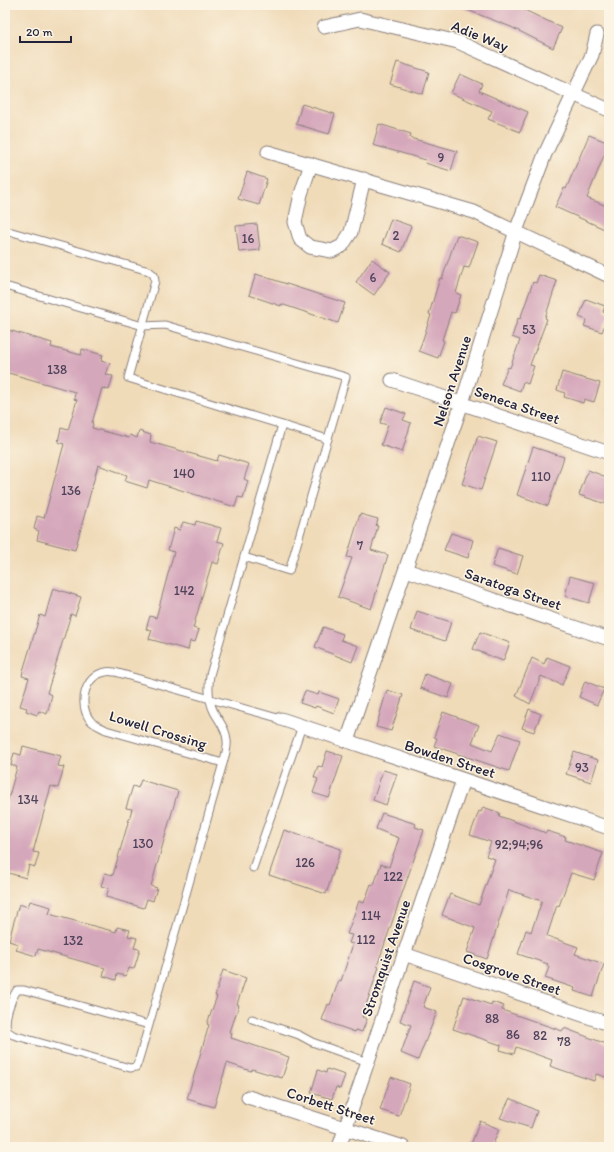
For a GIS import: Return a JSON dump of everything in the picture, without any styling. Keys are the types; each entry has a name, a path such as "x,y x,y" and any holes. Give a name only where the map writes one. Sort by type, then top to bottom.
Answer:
{"street":[{"name":"Adie Way","path":"324,27 360,19 458,42 609,110"},
{"name":"Nelson Avenue","path":"347,741 462,403 516,231 545,154 592,55 597,34"},
{"path":"268,152 474,212 609,276"},
{"path":"311,164 301,194 295,222 300,239 310,247 332,251 342,246 351,232 364,179"},
{"name":"Seneca Street","path":"392,380 609,453"},
{"name":"Saratoga Street","path":"406,570 609,639"},
{"name":"Bowden Street","path":"281,720 609,828"},
{"name":"Stromquist Avenue","path":"339,1147 463,780"},
{"name":"Cosgrove Street","path":"404,954 609,1024"},
{"name":"Corbett Street","path":"248,1097 403,1147"}],"lane":[{"path":"5,233 12,232 149,271 154,275 155,281 128,378 328,439"},
{"path":"5,286 143,326 165,325 346,377 289,571 244,557"},
{"path":"281,720 209,700 208,688 210,675 282,425"},
{"name":"Lowell Crossing","path":"106,672 125,675 209,700 213,711 224,730 227,741 223,763 106,730 91,721 85,712 83,703 84,692 89,683 97,676 106,672"},
{"path":"253,868 302,726"},
{"path":"149,1025 24,990 17,990 13,997 6,1024 7,1031 13,1035 130,1068 136,1067 149,1025 223,763"},
{"path":"252,1020 298,1035 312,1042 368,1062"}],"building":[{"path":"457,5 514,5 562,28 553,48 511,27"},
{"path":"397,62 429,72 423,94 390,84"},
{"path":"460,74 482,84 479,91 528,112 520,132 488,119 492,111 451,93"},
{"path":"302,104 335,114 329,134 296,124"},
{"path":"379,124 411,134 410,138 457,151 451,171 425,163 426,160 373,145"},
{"path":"589,135 609,143 587,198 609,207 609,231 555,207 564,188 566,189"},
{"path":"247,172 267,179 259,205 238,199"},
{"path":"391,219 411,226 401,252 382,244"},
{"path":"257,224 260,250 239,252 236,226"},
{"path":"457,235 478,242 469,268 464,267 456,293 461,295 455,313 451,312 438,358 419,351 431,315 429,314 440,278 442,279"},
{"path":"372,259 390,272 374,295 356,282"},
{"path":"256,274 345,303 338,323 249,295"},
{"path":"539,275 557,281 545,318 547,319 530,365 534,366 528,384 523,382 520,391 501,384 508,367 510,368 520,340 512,337 518,318 520,319 533,282 536,283"},
{"path":"586,299 605,306 603,312 609,314 602,332 584,326 587,320 579,317"},
{"path":"5,329 52,343 51,347 81,355 82,349 103,355 101,361 110,363 106,375 113,376 109,390 102,388 92,423 92,428 129,438 130,435 137,438 139,431 151,435 150,442 217,461 219,455 249,464 244,479 248,481 243,498 238,497 235,507 149,480 147,488 125,481 127,475 98,465 75,550 37,540 39,531 34,529 37,516 44,518 64,444 58,442 61,428 68,430 77,400 74,399 75,392 5,372"},
{"path":"562,372 600,383 594,402 584,399 583,403 564,397 565,393 557,390"},
{"path":"386,407 406,414 403,420 411,423 402,452 381,445 388,425 380,423"},
{"path":"478,436 497,442 481,490 462,484"},
{"path":"533,447 564,457 548,506 517,495"},
{"path":"588,470 609,478 609,505 579,495"},
{"path":"360,514 378,519 376,526 378,526 371,550 388,555 371,609 338,597 352,558 347,557"},
{"path":"196,521 221,528 217,541 224,543 218,564 212,562 193,628 199,630 195,642 190,641 188,650 149,639 152,630 146,629 150,616 156,618 174,552 168,550 174,528 180,530 183,522 195,525"},
{"path":"451,533 473,540 468,558 444,550"},
{"path":"498,548 523,556 517,574 492,566"},
{"path":"570,576 595,583 589,603 565,596"},
{"path":"53,588 81,597 75,616 71,614 47,693 52,695 47,714 39,711 37,715 26,711 27,708 20,706 29,678 22,676 40,615 45,617"},
{"path":"417,611 451,622 445,641 411,630"},
{"path":"323,627 343,634 341,640 358,646 352,662 315,647"},
{"path":"480,632 510,643 503,661 473,649"},
{"path":"547,657 570,666 562,685 541,676 530,704 516,696 532,658 544,664"},
{"path":"425,674 453,684 448,698 420,688"},
{"path":"585,681 604,689 597,705 579,697"},
{"path":"387,690 403,695 391,731 376,727"},
{"path":"305,691 318,695 319,692 339,699 334,713 316,706 315,708 300,703"},
{"path":"529,709 541,714 534,732 522,728"},
{"path":"443,712 479,725 472,743 492,751 500,733 520,740 509,771 434,746 437,738 434,737"},
{"path":"23,746 61,756 58,766 64,767 58,788 51,786 33,852 39,853 35,867 29,865 26,878 5,872 5,811 17,767 11,765 14,753 21,755"},
{"path":"327,751 343,756 329,798 313,793 318,779 314,777 318,766 322,767"},
{"path":"574,752 598,760 591,782 566,774"},
{"path":"383,770 397,774 386,805 373,800"},
{"path":"141,780 178,791 151,886 157,888 153,901 147,899 144,908 106,897 109,888 101,886 105,873 113,875 132,809 126,808 133,786 138,788"},
{"path":"483,807 500,813 499,816 546,833 547,831 566,837 565,840 603,853 594,880 571,873 559,906 557,905 547,936 578,947 575,954 604,964 593,997 574,991 575,988 545,978 549,967 547,966 548,964 518,954 526,930 531,932 542,901 509,890 487,959 467,952 475,928 442,915 450,894 479,905 495,859 486,856 491,842 470,835 479,811 481,812"},
{"path":"382,813 416,824 415,827 424,830 377,966 379,967 362,1017 367,1019 362,1032 356,1030 355,1032 322,1020 328,1004 330,1005 339,980 341,981 353,944 349,943 352,935 347,934 359,901 364,903 371,884 374,885 381,864 389,867 399,838 376,829"},
{"path":"284,830 341,849 326,894 269,875"},
{"path":"30,901 51,907 49,914 116,932 117,927 130,930 128,936 137,938 134,948 140,949 134,969 129,968 126,976 117,974 116,980 103,976 105,968 38,949 36,956 16,950 18,944 9,941 19,904 28,907"},
{"path":"223,970 246,978 237,1004 239,1005 230,1032 232,1033 231,1038 289,1057 282,1078 252,1069 251,1071 227,1063 214,1107 187,1099 209,1025 207,1024 217,996 215,996"},
{"path":"414,981 430,987 423,1007 437,1012 418,1060 401,1053 411,1025 400,1021"},
{"path":"464,996 491,1005 492,1002 504,1006 502,1010 562,1031 564,1028 609,1045 609,1078 596,1074 594,1081 550,1066 552,1060 516,1047 514,1054 500,1050 501,1045 453,1029"},
{"path":"327,1069 345,1075 340,1089 336,1087 332,1099 311,1093 318,1070 326,1073"},
{"path":"391,1077 410,1084 399,1116 380,1110"},
{"path":"510,1098 537,1111 531,1128 500,1118"},
{"path":"480,1121 499,1129 492,1147 470,1147"}]}
